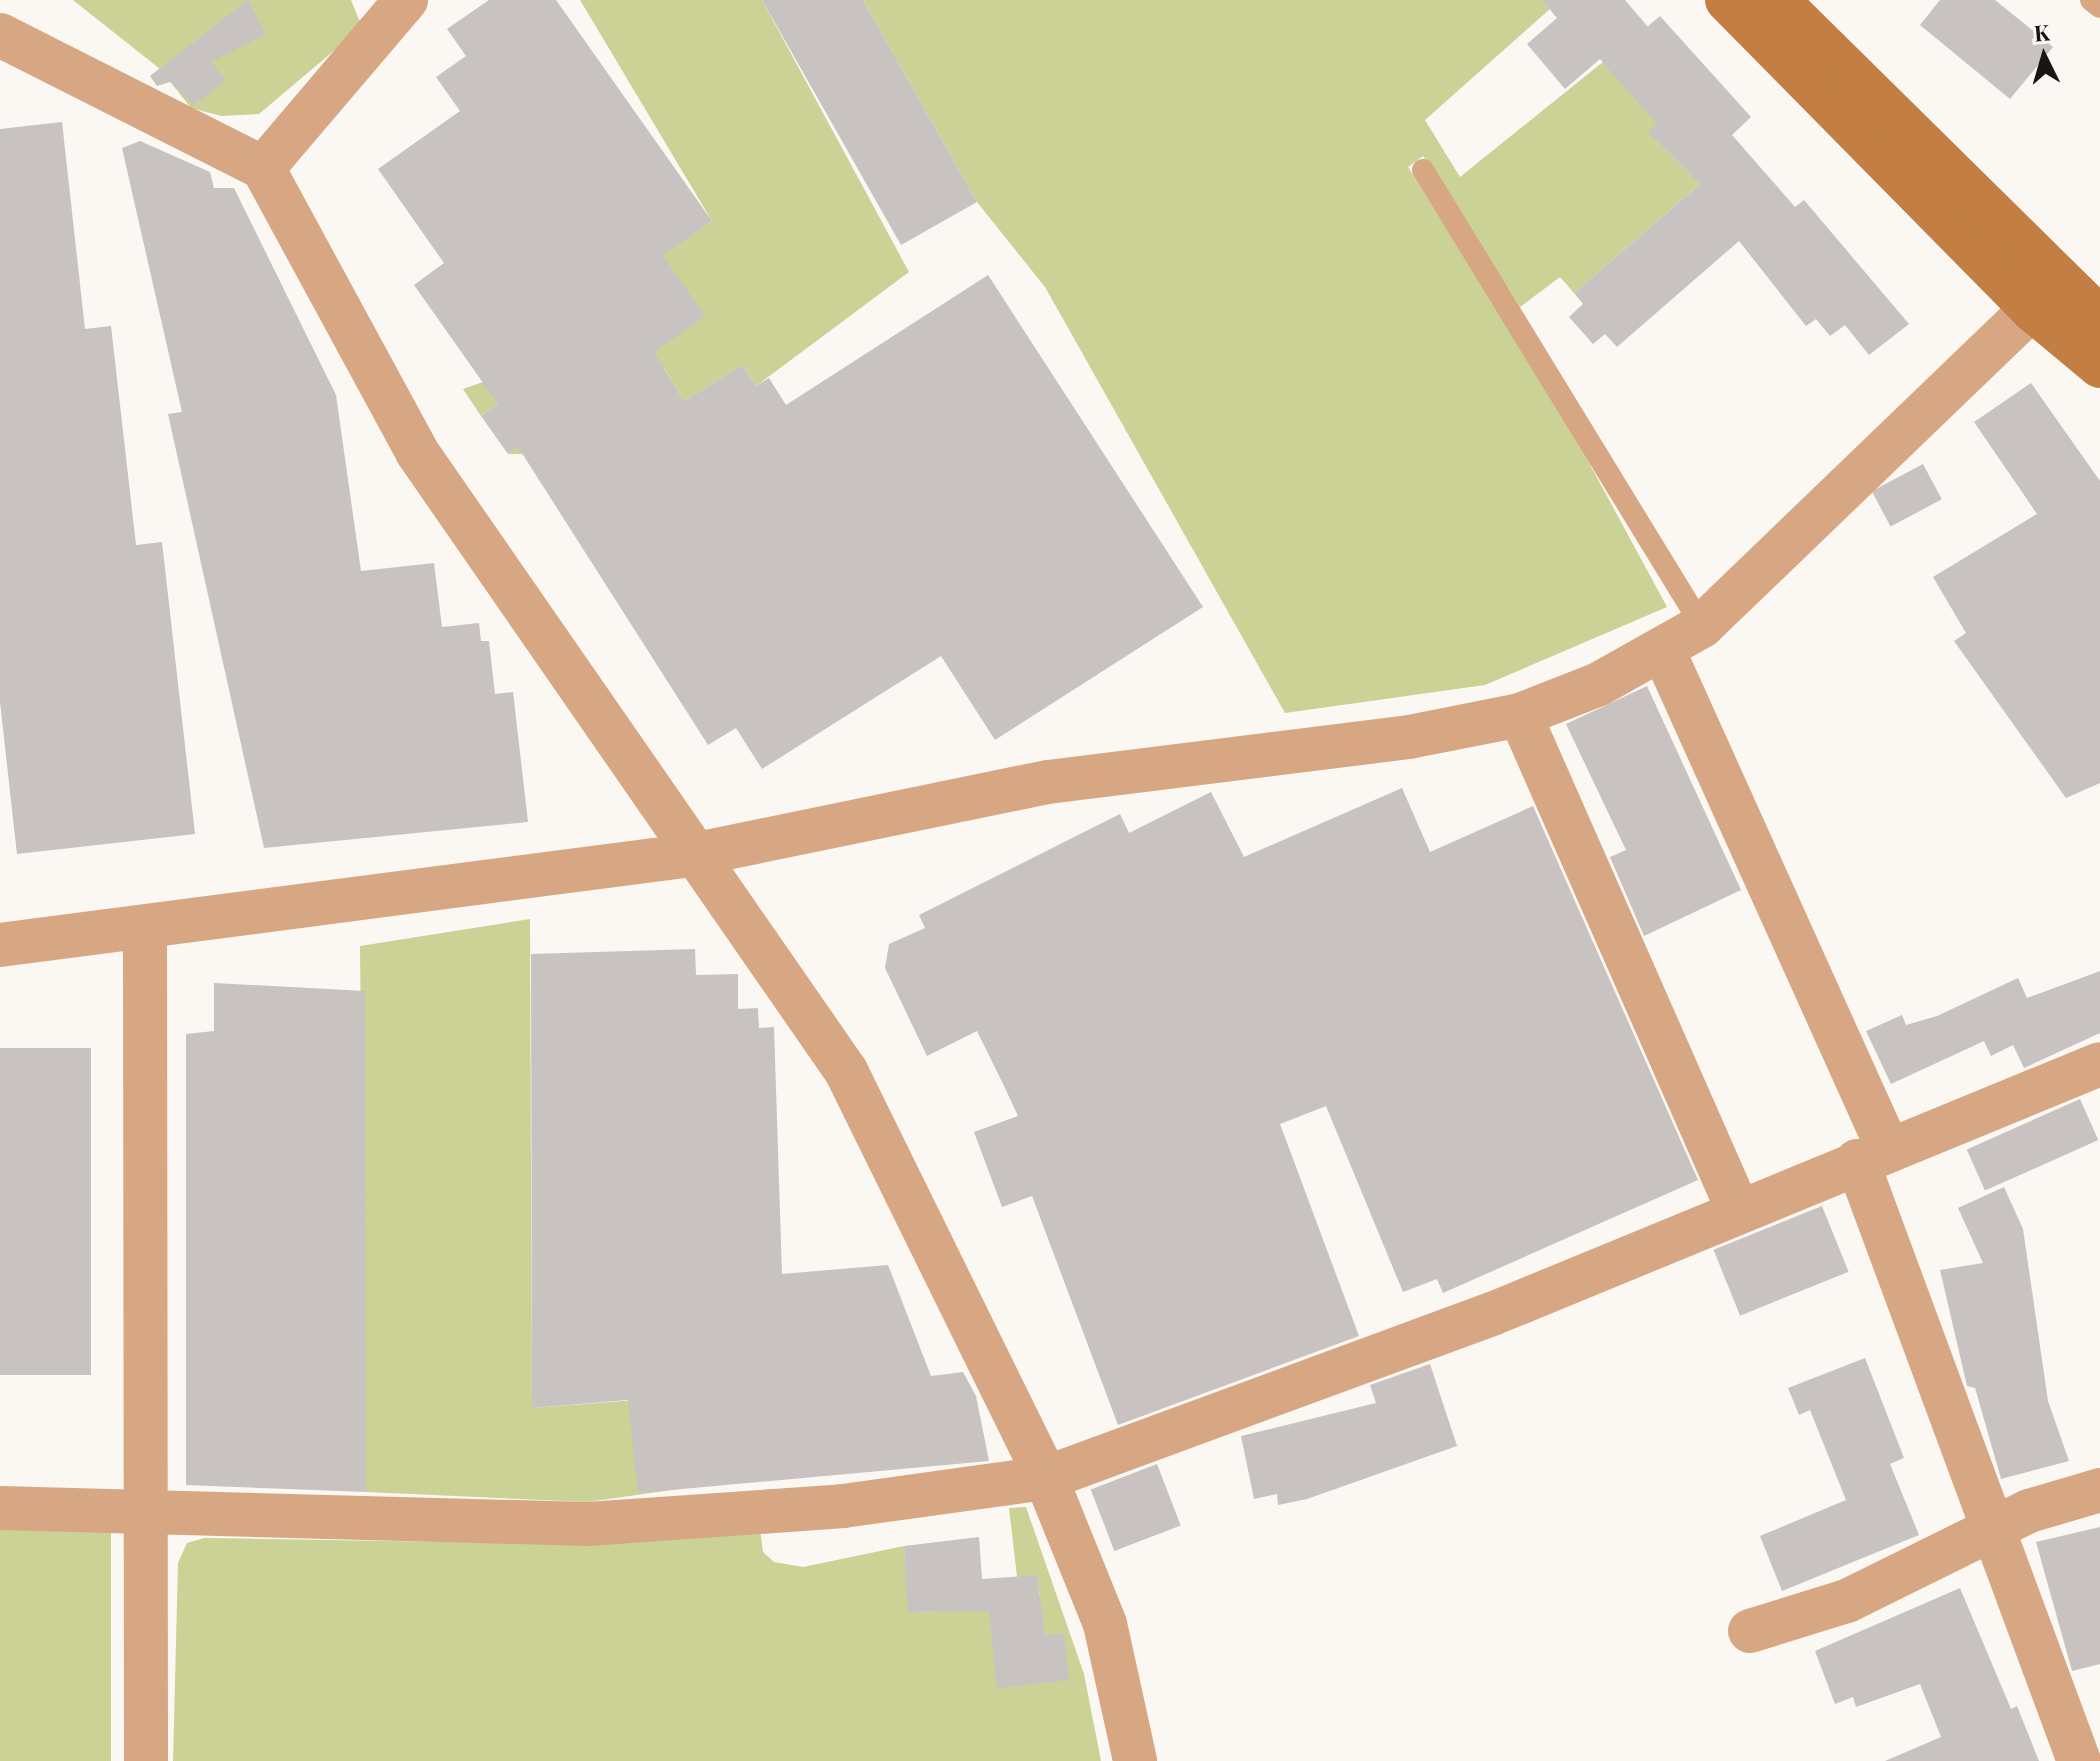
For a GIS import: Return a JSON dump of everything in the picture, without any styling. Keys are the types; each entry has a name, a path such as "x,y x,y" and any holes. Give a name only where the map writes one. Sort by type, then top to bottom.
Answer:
{"main road":[{"path":"1727,0 2046,298 2100,319"},
{"path":"1777,0 2046,298 2100,366"}],"street":[{"path":"263,168 406,0"},
{"path":"0,35 263,168 417,452 692,855 839,1059 1046,1478 1105,1624 1135,1761"},
{"path":"0,945 145,930 692,855 1048,782 1409,737 1520,715 1664,652 1702,626 2046,298"},
{"path":"1664,652 1873,1156 1988,1530 2080,1734"},
{"path":"1520,715 1738,1210"},
{"path":"145,930 146,1761"},
{"path":"0,1508 144,1507 588,1524 843,1506 1046,1478 1492,1314 1738,1210 2100,1064"},
{"path":"1750,1631 1847,1601 1988,1530 2100,1490"}],"lane":[{"path":"2091,0 2100,7"},
{"path":"1423,170 1702,626"}],"green space":[{"path":"73,0 351,0 362,27 259,114 221,116 191,108 160,69"},
{"path":"580,0 762,0 909,272 756,386 742,365 684,401 664,368 523,454 508,454 704,316 677,278 481,416 463,389 483,382 712,221"},
{"path":"863,0 1542,0 1550,9 1425,120 1460,177 1660,16 1606,64 1708,74 1649,132 1691,175 1721,147 1731,157 1574,293 1560,277 1520,307 1423,156 1408,167 1574,435 1667,607 1485,685 1285,713 1045,287 977,202"},
{"path":"530,919 532,1408 701,1395 707,1485 587,1502 366,1492 360,946"},
{"path":"1026,1507 1084,1674 1101,1761 173,1761 178,1563 187,1543 204,1538 503,1543 760,1528 763,1552 774,1562 803,1567 904,1546 909,1612 1020,1609 1040,1597 1037,1576 1017,1577 1009,1508"},
{"path":"0,1525 111,1525 111,1761 0,1761"}],"building":[{"path":"248,0 266,34 211,62 226,80 194,105 170,82 157,86 150,76"},
{"path":"489,0 556,0 712,221 663,256 705,316 654,352 684,401 742,365 756,386 769,378 786,405 988,275 1203,607 995,740 941,656 762,769 736,728 708,745 518,447 508,454 481,416 498,404 414,285 444,263 378,169 460,111 436,77 466,56 447,29"},
{"path":"762,0 863,0 977,202 901,245"},
{"path":"1542,0 1625,0 1648,27 1660,16 1751,117 1732,135 1795,207 1804,200 1909,324 1869,355 1845,325 1830,336 1816,319 1806,326 1739,241 1617,347 1605,334 1593,344 1569,317 1583,304 1574,293 1700,184 1648,132 1657,124 1600,59 1565,89 1527,44 1557,18"},
{"path":"1940,0 1995,0 2053,47 2010,99 1920,25"},
{"path":"62,122 85,329 111,326 136,545 162,542 195,834 17,854 0,702 0,129"},
{"path":"140,141 210,172 214,188 234,188 336,395 361,571 434,563 442,627 479,623 481,641 489,641 495,694 513,692 528,822 264,848 168,414 182,412 122,148"},
{"path":"2031,383 2100,481 2100,783 2066,798 1954,641 1966,633 1933,577 2037,514 1974,422"},
{"path":"1923,464 1942,499 1891,527 1872,491"},
{"path":"1647,686 1741,890 1644,936 1610,857 1626,850 1566,724"},
{"path":"1402,788 1430,852 1533,806 1698,1180 1443,1293 1437,1279 1403,1292 1326,1106 1280,1124 1359,1336 1118,1425 1032,1196 1002,1207 974,1132 1018,1116 1005,1088 977,1031 927,1056 885,968 889,944 925,928 919,915 1120,814 1129,833 1211,792 1244,857"},
{"path":"695,949 696,975 738,974 738,1009 758,1008 759,1028 774,1027 782,1274 888,1265 931,1376 963,1372 976,1396 989,1461 638,1493 628,1400 532,1408 531,954"},
{"path":"2100,971 2100,1033 2024,1068 2013,1045 1991,1056 1984,1041 1891,1084 1866,1031 1902,1015 1906,1025 1937,1016 2018,978 2027,998"},
{"path":"214,983 365,991 366,1492 186,1485 186,1034 214,1031"},
{"path":"0,1048 91,1048 91,1375 0,1375"},
{"path":"2080,1099 2098,1140 1985,1191 1967,1149"},
{"path":"2004,1187 2023,1229 2048,1401 2069,1461 2001,1479 1975,1388 1967,1386 1940,1270 1983,1263 1958,1208"},
{"path":"1822,1206 1849,1272 1740,1316 1714,1250"},
{"path":"1865,1358 1904,1458 1890,1464 1919,1535 1782,1591 1760,1536 1846,1500 1810,1410 1799,1415 1788,1388"},
{"path":"1430,1364 1457,1446 1307,1499 1278,1505 1277,1494 1254,1499 1241,1436 1376,1403 1370,1385"},
{"path":"1157,1464 1181,1526 1114,1551 1091,1489"},
{"path":"2100,1527 2100,1664 2072,1671 2036,1542"},
{"path":"979,1537 982,1579 1037,1575 1045,1635 1064,1633 1069,1680 997,1688 989,1611 908,1612 904,1546"},
{"path":"1960,1588 2011,1709 2017,1706 2039,1761 1885,1761 1941,1737 1920,1684 1856,1707 1853,1697 1835,1704 1815,1651"}]}
